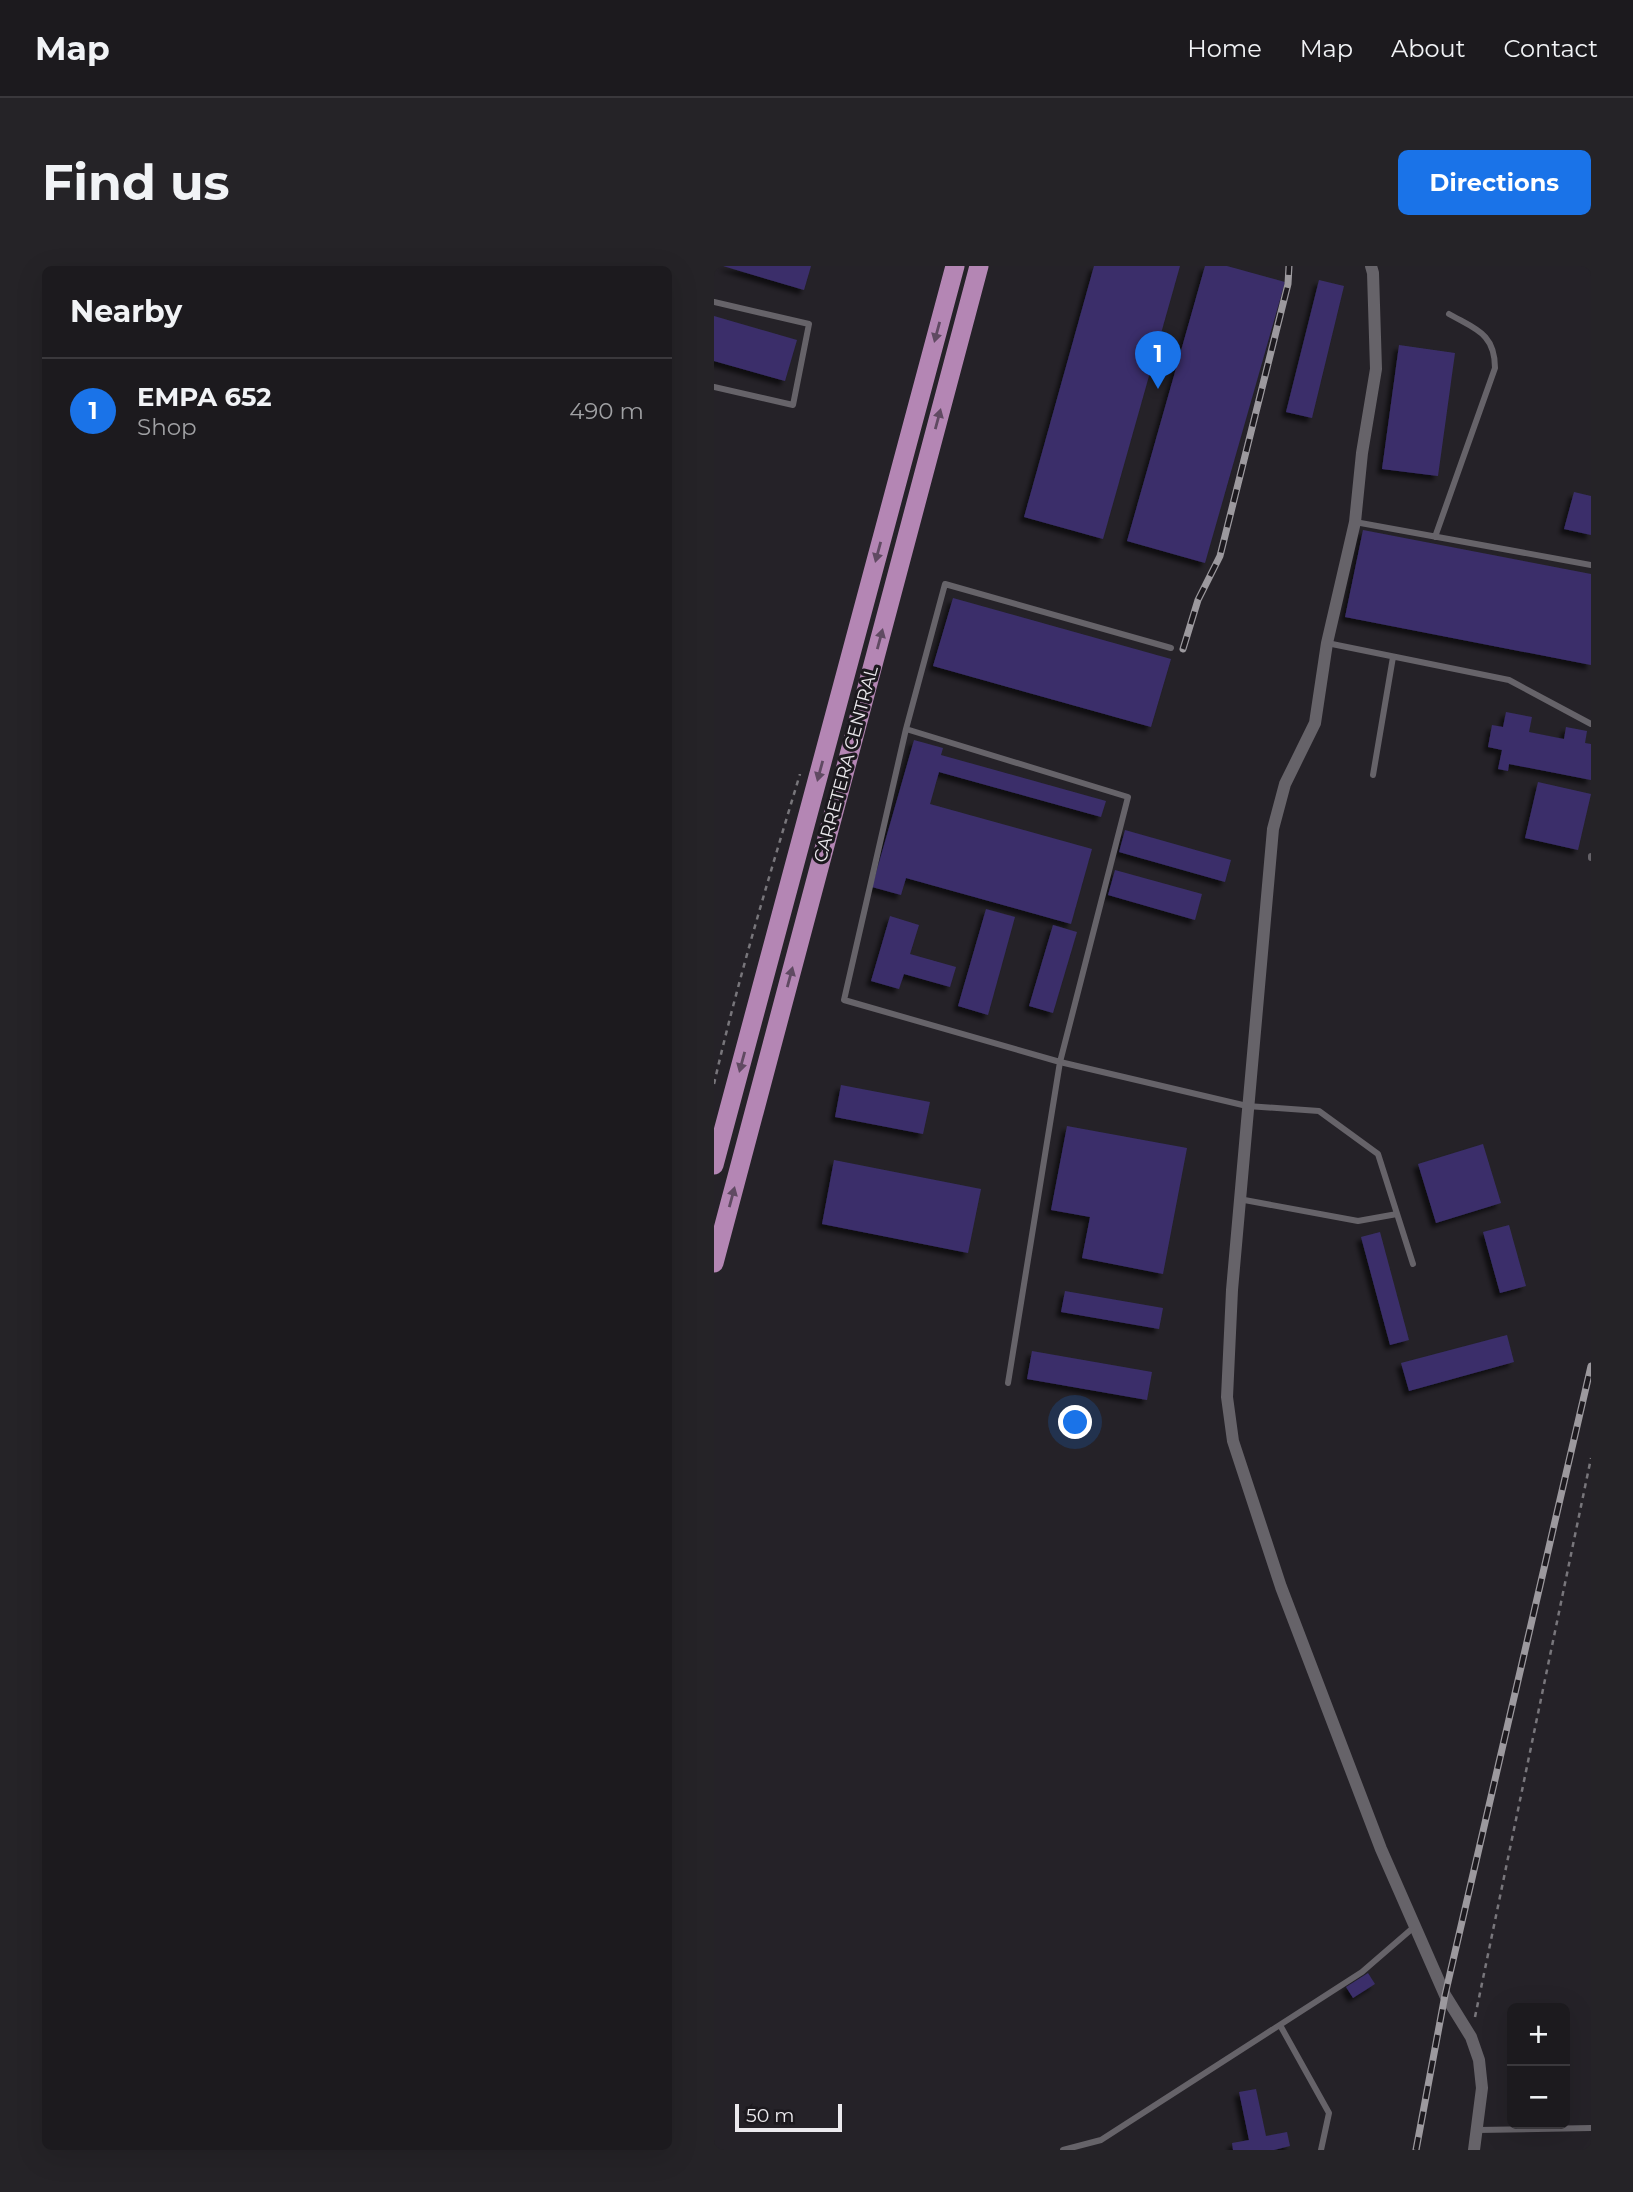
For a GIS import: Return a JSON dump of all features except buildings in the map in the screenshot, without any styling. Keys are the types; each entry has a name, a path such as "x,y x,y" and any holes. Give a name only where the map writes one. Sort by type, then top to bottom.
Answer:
{"highway":[{"name":"CARRETERA CENTRAL","path":"714,1166 955,266"},
{"name":"CARRETERA CENTRAL","path":"714,1263 979,266"}],"street":[{"path":"1371,266 1376,369 1362,453 1355,522 1327,643 1325,671 1315,723 1285,784 1273,829 1239,1199 1227,1396 1233,1441 1281,1587 1381,1849 1445,1994 1471,2037 1479,2060 1482,2088 1474,2150"}],"lane":[{"path":"714,302 808,324 793,405 714,387"},
{"path":"1435,537 1495,368 1495,352 1490,341 1481,332 1449,314"},
{"path":"1355,522 1591,565"},
{"path":"1171,648 945,584 906,729 844,1000 1060,1062 1247,1106 1319,1111 1378,1154 1413,1264"},
{"path":"1327,643 1509,680 1591,724"},
{"path":"1373,775 1393,657"},
{"path":"906,729 1128,797 1060,1062 1009,1383"},
{"path":"1239,1199 1358,1221 1397,1214"},
{"path":"1063,2150 1101,2140 1362,1972 1414,1927"},
{"path":"1280,2025 1329,2113 1321,2150"},
{"path":"1477,2130 1591,2128"},
{"path":"1101,2140 1104,2150"}],"path":[{"path":"714,1084 738,983 802,768"},
{"path":"1471,2037 1591,1458"}],"railway":[{"path":"1183,649 1198,600 1220,556 1288,284 1289,266"},
{"path":"1416,2150 1445,1995 1591,1366"}],"place":[{"name":"EMPA 652","path":"1158,389"}]}
